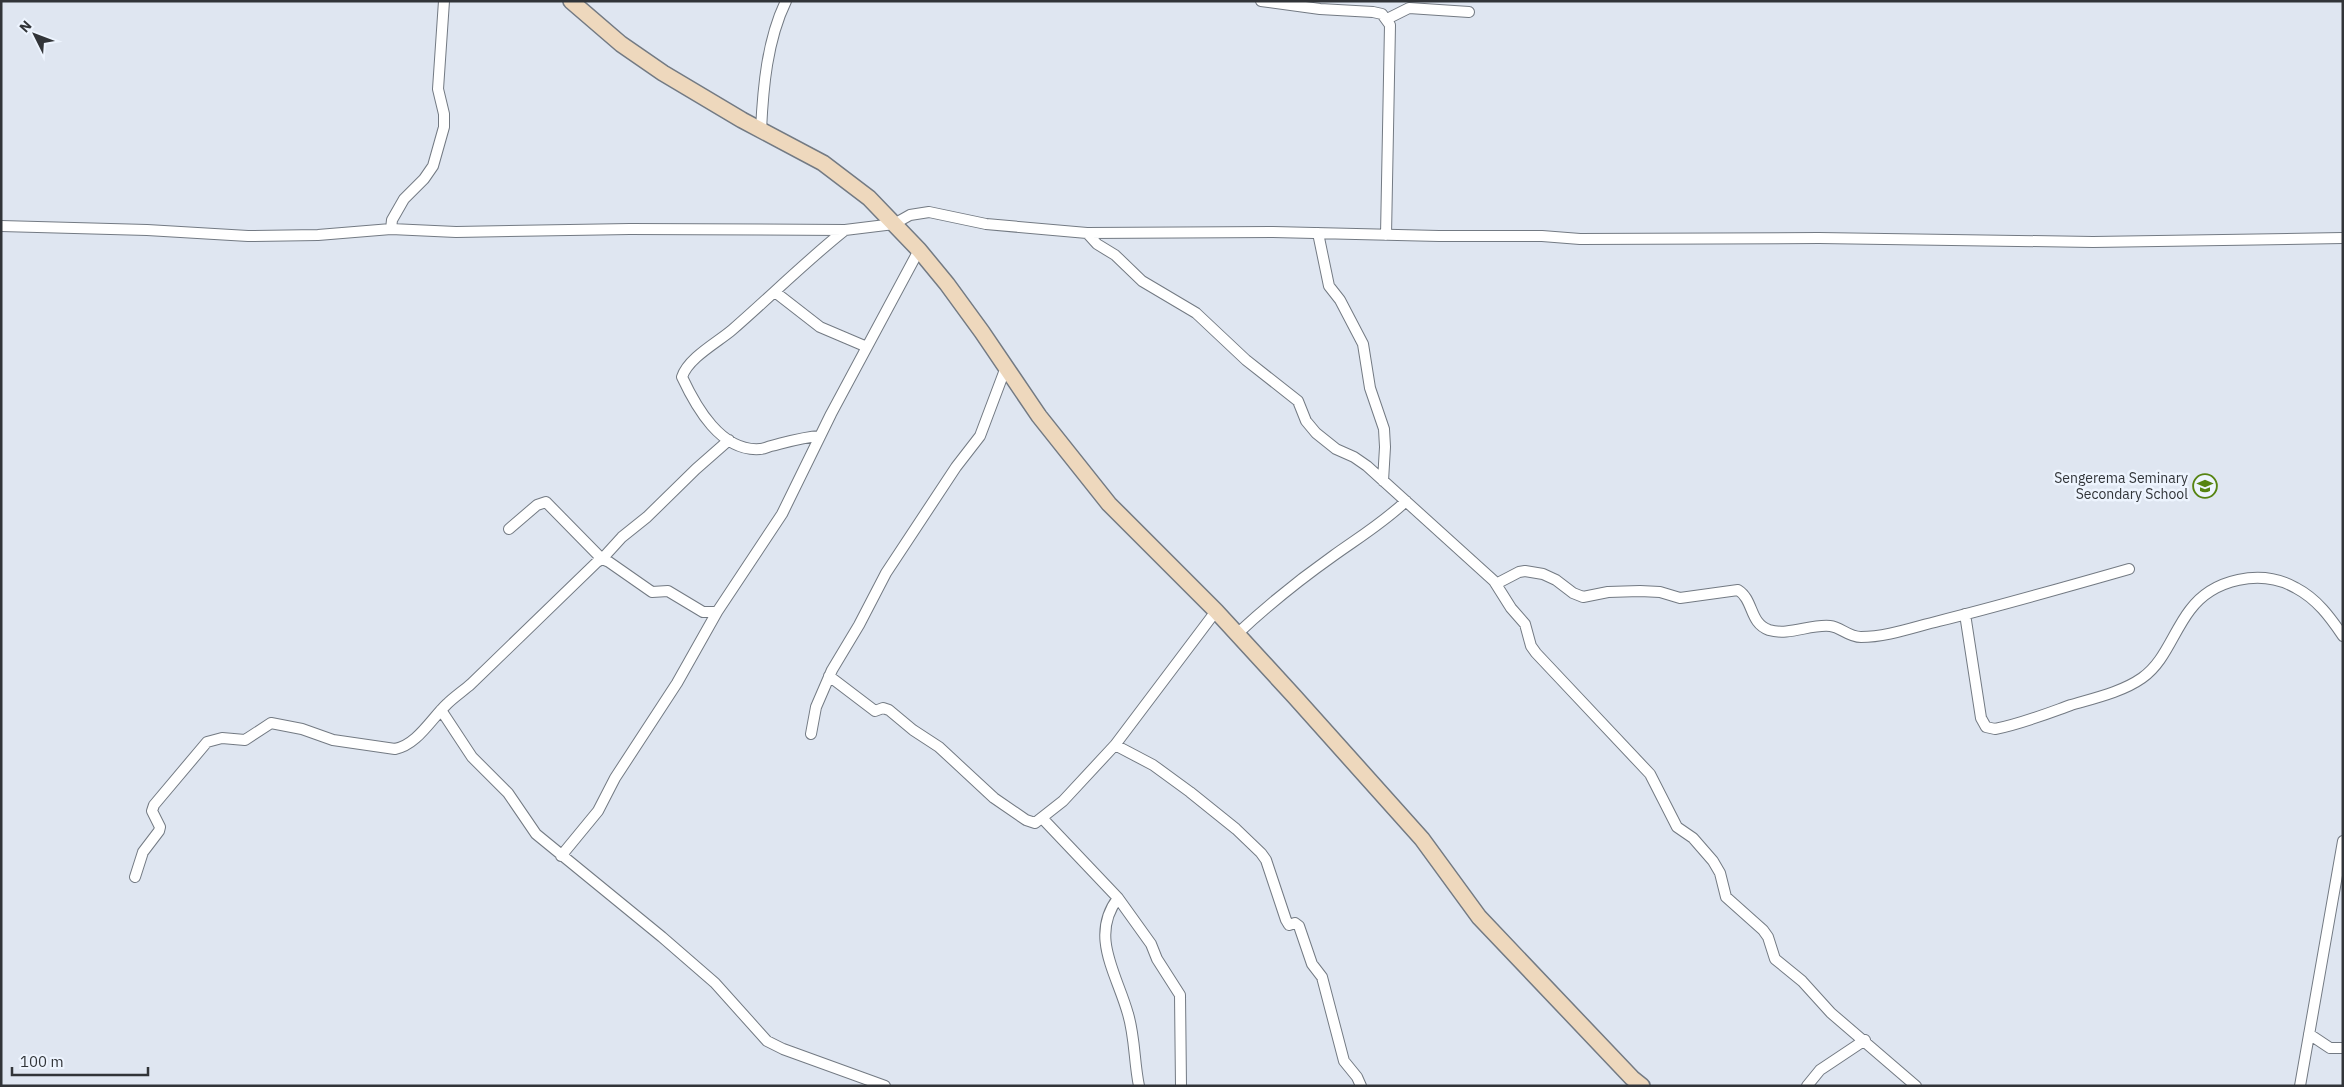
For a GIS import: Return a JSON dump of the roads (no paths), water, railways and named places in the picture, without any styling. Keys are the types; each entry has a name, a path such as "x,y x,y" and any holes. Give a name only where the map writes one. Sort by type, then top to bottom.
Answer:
{"street":[{"path":"391,229 392,220 404,199 424,179 433,166 444,127 444,114 438,89 444,1"},
{"path":"572,1 621,44 663,73 838,174 869,198 919,250 963,305 1038,416 1109,504 1216,610 1422,839 1479,917 1632,1078 1642,1086"},
{"path":"761,130 762,110 774,31 786,1"},
{"path":"1261,1 1320,9 1373,12 1382,14 1387,19 1390,25 1392,44 1386,235"},
{"path":"1387,19 1409,8 1469,12"},
{"path":"1,226 147,230 248,236 318,235 391,229 456,232 630,229 845,230 894,224 910,216 929,212 986,224 1087,233 1542,236 1580,239 1819,238 2093,242 2343,238"},
{"path":"820,436 805,437 758,450 747,448 722,436 698,407 682,377 700,355 845,230"},
{"path":"1087,233 1097,244 1115,255 1142,281 1196,313 1246,360 1298,401 1306,421 1316,432 1336,450 1354,457 1367,466 1496,584 1511,608 1525,624 1531,646 1536,653 1650,774 1677,827 1693,838 1713,861 1720,873 1726,897 1763,930 1768,938 1775,959 1802,981 1831,1013 1865,1040 1916,1086"},
{"path":"1318,234 1329,286 1340,300 1364,344 1370,388 1384,429 1386,447 1383,481"},
{"path":"561,856 598,811 615,778 677,683 717,612 782,514 820,436 919,250"},
{"path":"775,292 820,327 866,348"},
{"path":"811,734 816,707 829,676 859,625 886,573 956,467 980,436 1006,367"},
{"path":"135,877 143,852 159,832 160,827 152,811 154,805 207,742 222,738 245,740 265,726 280,723 333,740 395,750 406,746 418,736 441,710 471,684 582,576 602,559 622,537 647,517 729,440"},
{"path":"1237,634 1332,557 1374,529 1406,501"},
{"path":"509,529 537,505 546,502 565,519 602,559 622,570 652,592 668,591 703,612 717,612"},
{"path":"1496,584 1519,572 1525,571 1543,574 1556,580 1573,593 1583,597 1634,591 1660,592 1680,598 1738,590 1746,598 1754,618 1768,630 1780,632 1830,626 1851,636 1876,636 1965,614 2129,569"},
{"path":"1965,614 1981,718 1986,727 1995,730 2117,690 2139,680 2158,662 2180,626 2202,596 2220,585 2234,581 2275,580 2296,587 2315,601 2330,616 2343,636"},
{"path":"829,676 875,711 883,708 889,710 913,730 939,747 994,798 1026,820 1035,823 1043,819 1063,801 1115,745 1216,610"},
{"path":"441,710 472,757 508,793 536,834 715,983 750,1024 773,1045 886,1086"},
{"path":"1115,745 1153,765 1190,792 1236,829 1266,860 1286,920 1289,925 1295,923 1299,926 1312,964 1322,977 1346,1064 1361,1086"},
{"path":"1043,819 1118,898 1151,944 1157,959 1180,995 1181,1086"},
{"path":"2300,1086 2343,841"},
{"path":"1118,898 1109,909 1106,918 1105,941 1128,1014 1139,1086"},
{"path":"2309,1034 2330,1048 2343,1048"},
{"path":"1807,1086 1820,1070 1865,1040"}],"place":[{"name":"Sengerema Seminary Secondary School","path":"2205,486"}]}
